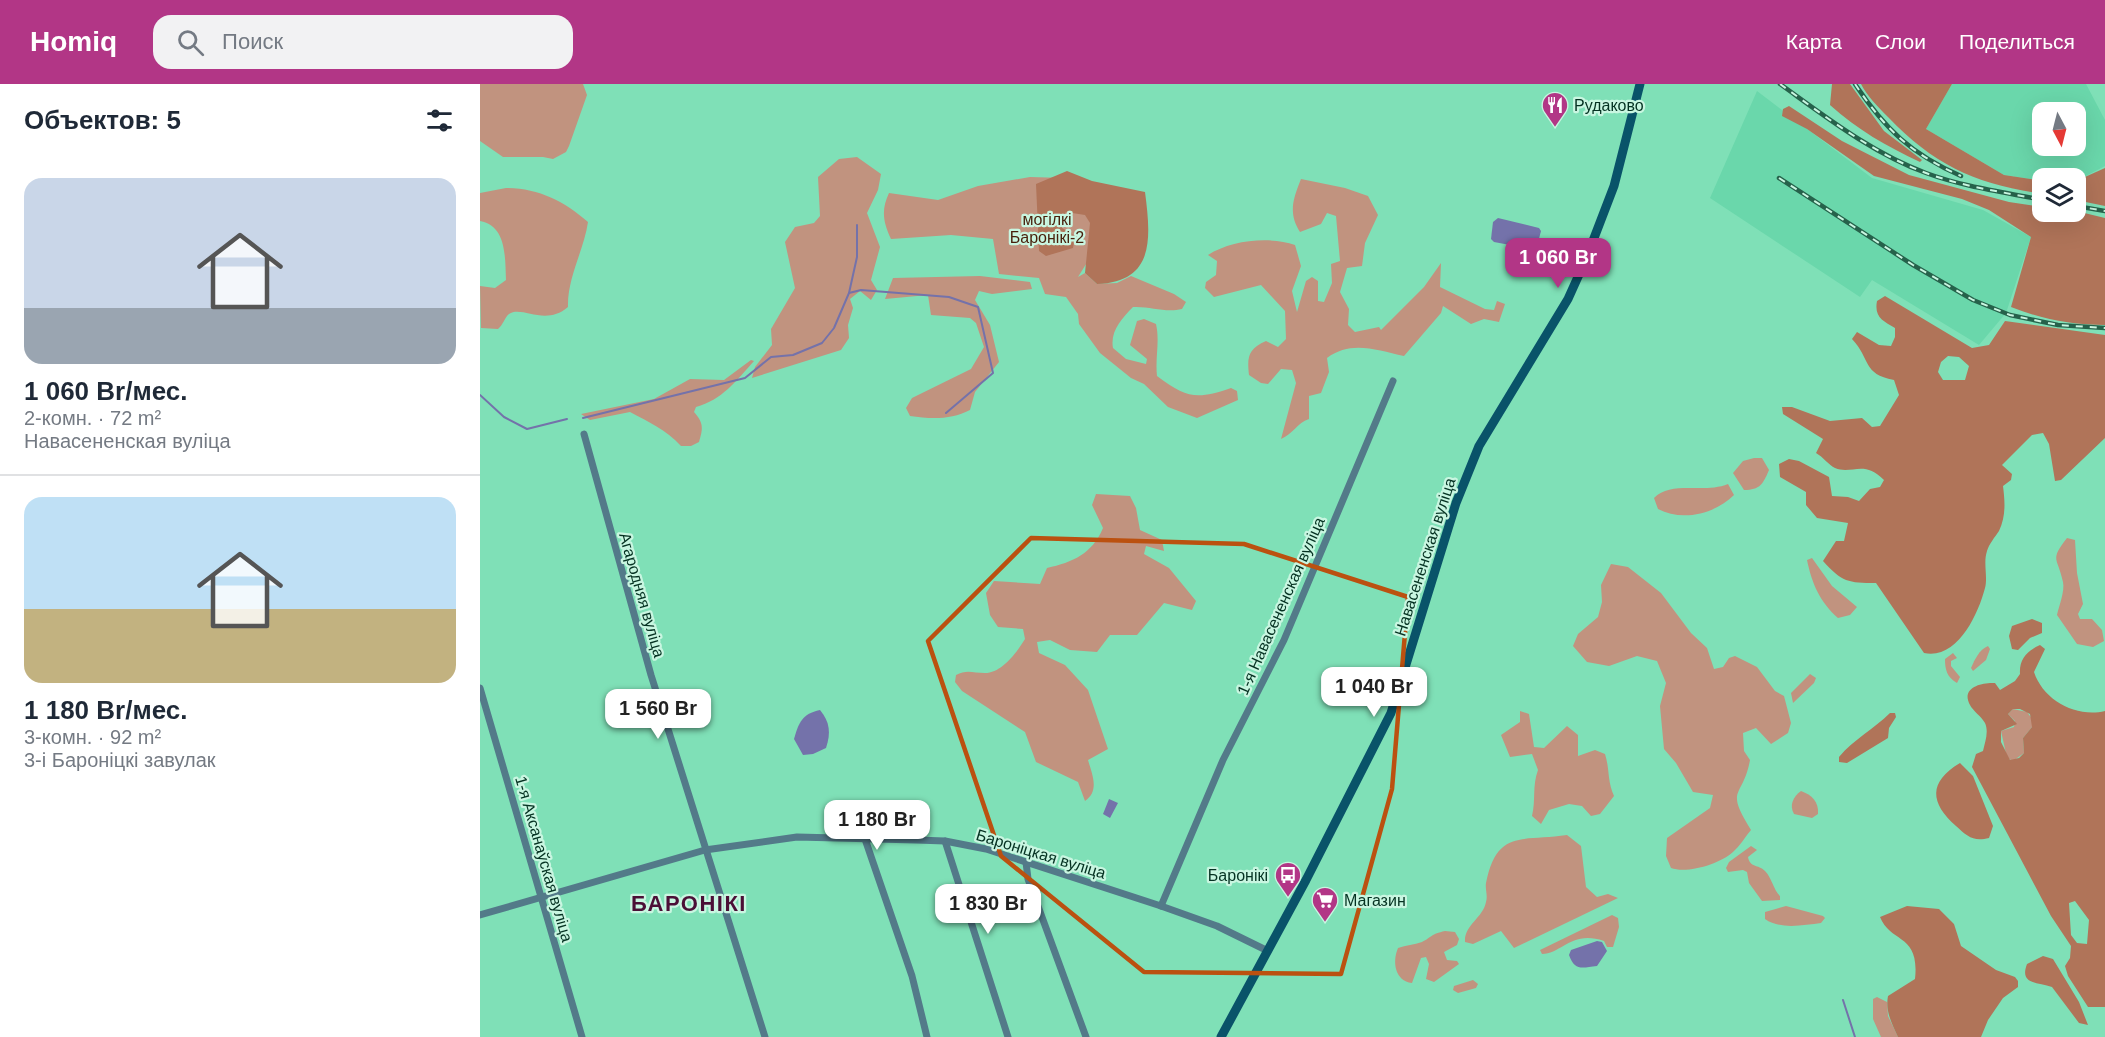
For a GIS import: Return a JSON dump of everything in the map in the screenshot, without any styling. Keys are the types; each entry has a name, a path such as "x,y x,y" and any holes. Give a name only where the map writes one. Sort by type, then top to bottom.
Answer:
{"main road":[{"name":"Навасененская вуліца","path":"1221,1037 1392,713 1456,503 1479,446 1568,300 1614,186 1640,84"}],"street":[{"name":"1-я Навасененская вуліца","path":"1161,906 1223,760 1284,640 1393,381"},
{"name":"Агародняя вуліца","path":"584,434 625,587 765,1037"},
{"name":"1-я Аксанаўская вуліца","path":"480,688 582,1037"},
{"name":"Бароніцкая вуліца","path":"480,915 705,850 797,837 945,841 986,849 1161,906 1217,926 1268,951"},
{"path":"865,839 912,976 927,1037"},
{"path":"945,841 1008,1037"},
{"path":"1026,862 1028,879 1086,1037"}],"highlighted area":[{"path":"1031,538 1244,544 1408,597 1392,789 1341,974 1144,972 1001,856 928,641"}],"shaded area":[{"path":"1952,84 2086,84 2105,120 2105,166 2086,176 2086,168 2032,168 2032,179 2004,175 1926,129"},
{"path":"1757,91 1872,178 1983,210 2031,237 2006,313 1979,345 1872,280 1860,297 1710,198"},
{"path":"1498,218 1539,228 1541,231 1536,250 1494,242 1491,239 1493,222"},
{"path":"820,710 829,728 826,748 813,754 803,755 794,739 798,728 805,716"},
{"path":"1109,799 1118,803 1110,818 1103,814"},
{"path":"1597,941 1602,942 1607,951 1597,966 1583,968 1576,966 1569,955 1571,950"}],"green space":[{"path":"480,84 583,84 587,95 566,152 553,159 503,157 480,141"},
{"path":"1832,84 1850,84 1884,131 1922,160 1920,162 1884,144 1830,105"},
{"path":"1861,84 1952,84 1926,129 2004,175 2032,179 2032,192 1997,185 1958,170 1940,160 1905,134 1866,93"},
{"path":"1789,106 1842,141 1909,175 2009,202 2032,205 2032,222 2086,222 2086,213 2105,218 2105,325 2057,320 2011,307 2031,237 1989,210 1962,199 1874,176 1807,129 1782,116 1783,109"},
{"path":"857,157 881,174 878,190 867,213 880,247 871,280 877,290 871,300 860,291 850,299 853,308 848,325 849,338 841,350 752,378 755,367 772,345 771,329 795,288 785,242 795,227 814,223 820,216 818,177 839,159"},
{"path":"2105,168 2105,206 2086,202 2086,177"},
{"path":"1067,171 1092,181 1145,192 1148,241 1139,266 1130,275 1116,281 1097,284 1085,273 1090,223 1085,215 1066,212 1061,218 1062,228 1075,236 1073,248 1046,256 1039,251 1036,184"},
{"name":"могілкі Баронікі-2","path":"1030,177 1065,178 1110,191 1088,261 1078,277 1085,273 1097,284 1117,283 1131,276 1174,294 1186,302 1182,309 1176,310 1133,307 1115,331 1113,348 1126,359 1146,364 1147,359 1130,345 1137,321 1144,319 1156,324 1157,376 1176,389 1192,395 1209,394 1231,388 1237,391 1238,400 1197,418 1168,407 1144,384 1131,378 1100,353 1079,324 1078,314 1066,297 1045,294 1039,278 999,274 993,239 951,235 891,239 888,233 884,211 889,193 938,200 978,186"},
{"path":"1301,179 1345,188 1368,196 1378,215 1365,243 1362,266 1347,268 1340,292 1349,309 1348,325 1355,332 1379,327 1381,330 1424,287 1441,263 1440,287 1485,309 1494,310 1497,301 1505,304 1499,322 1484,319 1471,324 1443,306 1441,313 1404,356 1364,348 1336,352 1327,358 1329,372 1321,393 1309,396 1309,419 1281,439 1296,383 1292,370 1281,369 1268,384 1261,383 1249,375 1248,363 1255,347 1266,341 1278,347 1286,339 1285,311 1261,285 1214,297 1205,288 1206,282 1216,275 1217,261 1208,255 1239,243 1263,240 1285,242 1295,245 1301,266 1292,291 1297,312 1306,281 1312,277 1318,281 1318,301 1324,302 1332,283 1331,264 1340,261 1336,216 1327,213 1321,224 1300,232 1294,219 1293,206"},
{"path":"506,188 529,190 550,197 570,208 588,222 570,285 568,307 559,313 543,316 514,312 508,315 498,329 481,328 480,286 495,288 506,280 503,244 500,236 489,224 480,221 480,193"},
{"path":"980,276 1030,282 1032,289 992,294 979,291 975,300 990,325 999,362 975,392 970,410 956,416 941,418 910,416 906,408 912,398 971,369 984,347 976,323 970,318 931,315 928,295 885,299 893,278"},
{"path":"1885,296 1972,348 1989,345 2005,321 2105,335 2105,438 2061,480 2055,481 2049,444 2043,433 2032,435 2002,465 2012,474 2011,480 2003,486 2003,520 1987,551 1986,584 1982,599 1971,622 1956,643 1936,653 1924,653 1876,583 1846,580 1823,561 1836,541 1844,541 1848,523 1817,518 1806,505 1806,492 1780,477 1779,464 1789,459 1799,461 1829,477 1832,496 1848,497 1859,501 1870,489 1880,487 1884,480 1870,470 1841,470 1833,467 1816,453 1823,439 1783,414 1782,407 1792,407 1830,421 1862,418 1872,427 1880,426 1899,395 1894,380 1872,370 1852,339 1857,332 1879,345 1891,346 1895,337 1895,328 1878,315 1877,301","holes":["1948,356 1959,357 1969,366 1965,380 1943,380 1938,372 1941,362"]},
{"path":"751,360 754,361 721,395 696,407 694,412 700,420 702,430 699,442 691,446 681,446 651,423 630,412 590,420 581,414 654,399 690,379 724,380"},
{"path":"1762,458 1769,470 1760,485 1754,489 1744,490 1733,473 1743,461"},
{"path":"1728,484 1734,495 1717,507 1698,514 1667,513 1658,509 1654,498 1661,493 1679,488 1709,488"},
{"path":"1096,494 1130,496 1136,508 1140,530 1162,540 1164,551 1146,546 1144,554 1169,568 1196,601 1192,610 1164,603 1137,635 1110,635 1097,652 1070,650 1050,640 1037,642 1039,653 1065,665 1088,690 1108,749 1088,760 1094,787 1090,797 1085,801 1078,782 1036,762 1025,732 962,691 955,682 956,675 960,673 985,673 997,670 1018,650 1025,639 1023,629 998,627 990,615 986,593 994,581 1040,584 1047,568 1081,556 1099,537 1103,528 1092,505"},
{"path":"2067,538 2075,540 2077,573 2083,604 2078,614 2080,619 2092,619 2102,630 2104,641 2093,647 2077,644 2057,615 2063,586 2056,559 2058,551"},
{"path":"1812,558 1832,586 1857,607 1850,615 1838,618 1822,599 1809,569 1807,560"},
{"path":"1611,564 1628,567 1661,593 1691,633 1707,648 1714,669 1723,667 1729,658 1735,656 1757,667 1775,691 1784,696 1791,723 1788,733 1771,744 1756,728 1743,733 1744,751 1750,760 1737,799 1738,806 1751,830 1733,852 1703,867 1686,870 1671,868 1666,856 1667,838 1710,808 1713,795 1693,792 1676,763 1664,749 1660,706 1666,683 1657,661 1637,656 1609,666 1587,662 1573,646 1578,634 1598,617 1602,602 1601,585"},
{"path":"2032,619 2042,623 2042,633 2030,638 2018,650 2012,649 2009,636 2012,626"},
{"path":"2040,645 2045,649 2034,672 2045,691 2062,705 2072,709 2083,712 2105,711 2105,1007 2088,1007 2068,976 2065,966 2070,958 2071,946 2051,916 1972,767 1976,754 1983,751 1987,730 1983,720 1970,705 1968,694 1970,690 1985,683 1995,683 2000,690 2015,681 2020,674 2022,660","holes":["2013,709 2020,709 2030,714 2032,727 2023,738 2024,753 2019,758 2010,760 2001,742 2001,731 2017,724 2008,714","2075,901 2089,920 2087,944 2077,943 2071,935 2069,903"]},
{"path":"1988,646 1990,649 1986,660 1973,671 1971,668 1976,658"},
{"path":"1953,653 1957,658 1951,661 1951,666 1960,677 1957,683 1949,676 1945,667 1945,659"},
{"path":"1810,674 1816,678 1814,683 1793,703 1791,693"},
{"path":"2013,709 2027,712 2033,720 2032,727 2023,738 2024,753 2013,761 2007,758 2001,731 2014,727 2015,721 2008,714"},
{"path":"1520,711 1529,714 1534,747 1544,748 1567,726 1578,735 1578,756 1595,750 1605,754 1614,796 1600,814 1591,816 1582,806 1569,804 1549,810 1541,824 1532,816 1538,770 1532,754 1510,757 1501,735 1520,722"},
{"path":"1890,713 1895,713 1896,717 1889,728 1888,738 1847,763 1839,762 1839,757 1845,751"},
{"path":"1960,763 1973,776 1993,826 1989,838 1974,839 1967,835 1947,817 1937,801 1936,793 1942,778"},
{"path":"1801,791 1816,803 1818,814 1812,818 1794,814 1793,801"},
{"path":"1567,835 1581,846 1586,887 1597,897 1608,894 1618,898 1514,948 1501,931 1473,944 1465,942 1467,931 1481,913 1487,900 1486,883 1497,853 1505,845 1514,841"},
{"path":"1751,846 1757,850 1748,857 1749,860 1767,874 1780,900 1762,901 1749,883 1747,872 1743,870 1728,872 1726,868 1729,862"},
{"path":"1786,906 1825,918 1821,923 1792,926 1778,925 1765,919 1765,912"},
{"path":"1907,906 1939,909 1954,924 1961,946 1996,970 2015,977 2018,981 2018,987 2003,998 1988,1020 1981,1037 1898,1037 1888,1012 1888,996 1915,979 1915,964 1909,946 1885,926 1880,917"},
{"path":"1612,915 1618,918 1619,927 1613,947 1607,947 1604,941 1583,938 1542,954 1540,950"},
{"path":"1445,931 1455,932 1459,939 1457,945 1444,952 1447,960 1457,961 1459,964 1434,982 1426,979 1429,964 1426,957 1421,958 1412,983 1402,979 1395,965 1398,948 1422,942 1434,934"},
{"path":"2043,956 2053,959 2079,1002 2088,1025 2079,1023 2052,987 2031,982 2026,976 2027,964"},
{"path":"1473,980 1478,984 1476,988 1458,993 1453,990 1454,986"},
{"path":"1877,997 1887,1002 1888,1016 1898,1037 1881,1037 1873,1019 1873,999"}],"waterway":[{"path":"849,293 857,257 857,225"},
{"path":"583,418 745,378 771,357 793,355 822,343 834,328 849,293 861,290 949,297 978,307 993,373 946,413"},
{"path":"480,395 504,417 527,429 567,419"},
{"path":"1843,1000 1855,1037"}],"railway":[{"path":"1780,84 1868,145 1906,165 1955,182 2032,198"},
{"path":"1855,84 1877,114 1900,139 1928,159 1961,176"},
{"path":"1779,178 1913,265 1973,300 2010,315 2058,325 2105,328"},
{"path":"2086,208 2105,211"}],"place":[{"name":"Рудаково","path":"1555,128"},
{"name":"Баронікі","path":"1288,898"},
{"name":"Магазин","path":"1325,923"}],"district":[{"name":"БАРОНІКІ","path":"689,903"}]}
